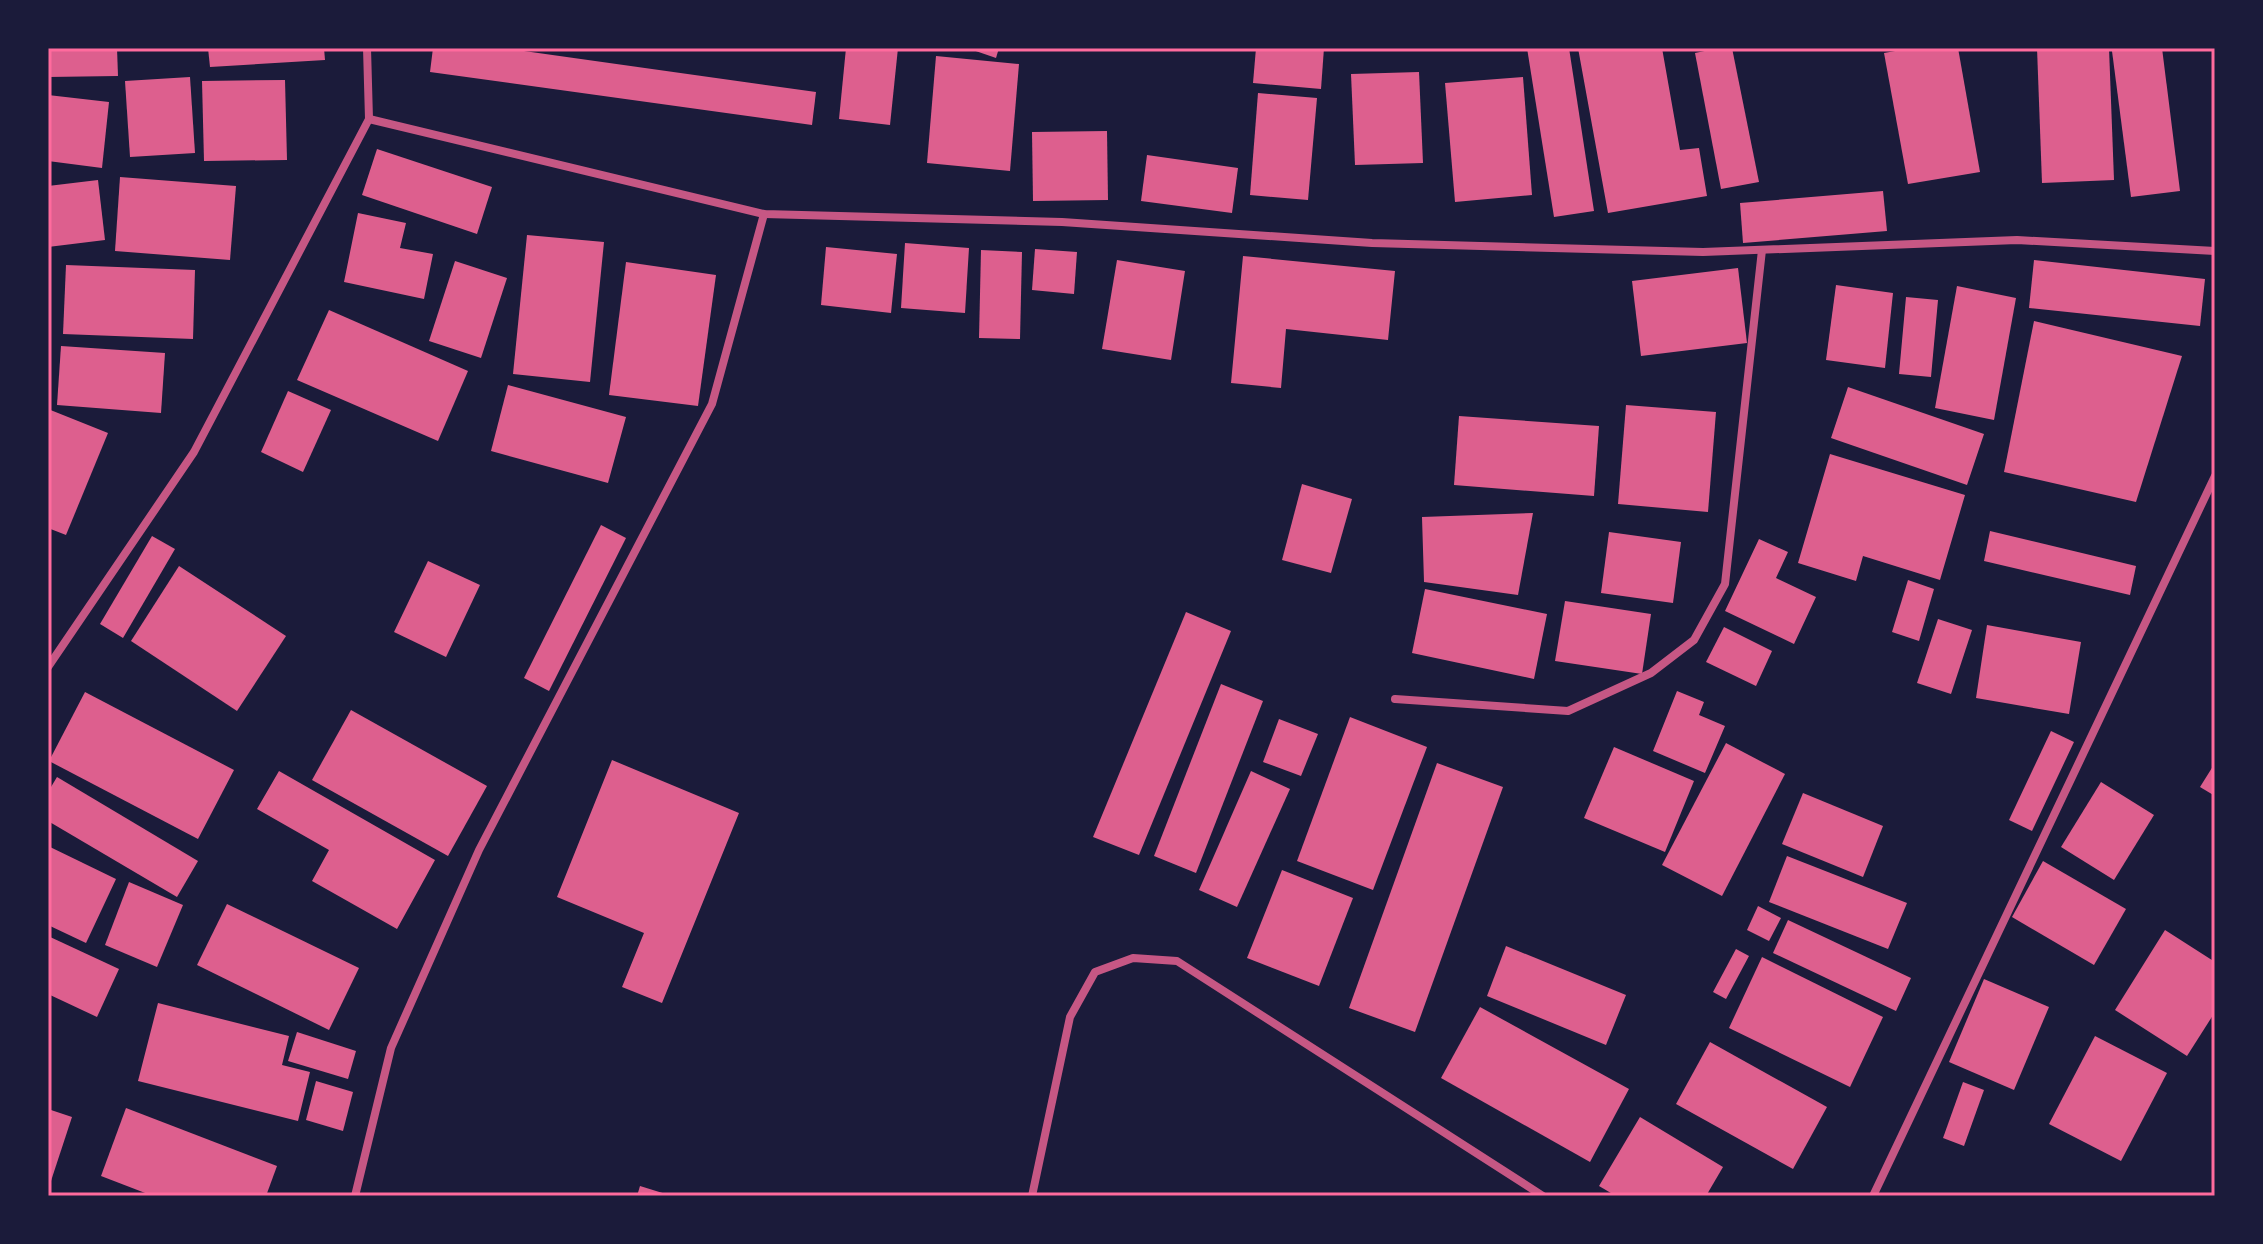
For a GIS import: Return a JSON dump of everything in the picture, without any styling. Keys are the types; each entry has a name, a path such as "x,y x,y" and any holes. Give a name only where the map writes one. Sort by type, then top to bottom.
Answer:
{"street":[{"path":"48,667 194,452 369,119 367,48"},
{"path":"369,119 764,214 1062,222 1372,243 1703,252 2017,240 2215,251"},
{"path":"355,1196 391,1048 479,850 712,404 764,214"},
{"path":"1395,699 1568,711 1651,673 1694,640 1725,584 1762,250"},
{"path":"1873,1196 2215,476"},
{"path":"1032,1196 1070,1017 1095,972 1133,958 1177,961 1543,1196"}],"building":[{"path":"48,48 117,48 118,76 48,77"},
{"path":"208,48 324,48 325,60 210,67"},
{"path":"433,48 503,48 816,92 812,125 430,72"},
{"path":"846,48 898,48 890,125 839,119"},
{"path":"967,48 999,48 996,58"},
{"path":"1256,48 1324,48 1321,89 1253,83"},
{"path":"1527,48 1569,48 1594,211 1554,217"},
{"path":"1578,48 1662,48 1680,150 1699,148 1707,196 1608,213"},
{"path":"1732,48 1759,182 1721,189 1695,53"},
{"path":"1912,48 1958,48 1980,172 1908,184 1884,53"},
{"path":"2037,48 2109,48 2114,180 2042,183"},
{"path":"2162,48 2180,191 2131,197 2112,51"},
{"path":"936,56 1019,64 1010,171 927,163"},
{"path":"1419,72 1423,163 1355,165 1351,74"},
{"path":"190,77 195,153 130,157 125,81"},
{"path":"1523,77 1532,195 1455,202 1445,83"},
{"path":"285,80 287,160 204,161 202,81"},
{"path":"1258,93 1317,98 1308,200 1250,195"},
{"path":"48,95 109,102 102,168 48,161"},
{"path":"1107,131 1108,200 1033,201 1032,132"},
{"path":"377,149 492,187 477,234 362,195"},
{"path":"1147,155 1238,168 1232,213 1141,201"},
{"path":"120,177 236,186 230,260 115,251"},
{"path":"98,180 105,240 48,247 48,186"},
{"path":"1883,191 1887,231 1743,243 1740,203"},
{"path":"358,213 406,223 400,248 433,254 424,299 344,282"},
{"path":"527,235 604,242 590,382 513,374"},
{"path":"905,243 969,248 965,313 901,308"},
{"path":"826,247 897,254 891,313 821,305"},
{"path":"1035,249 1077,252 1074,294 1032,290"},
{"path":"981,250 1022,252 1020,339 979,338"},
{"path":"1243,256 1395,271 1388,340 1286,329 1281,388 1231,383"},
{"path":"1117,260 1185,271 1171,360 1102,349"},
{"path":"2034,260 2205,279 2200,326 2029,308"},
{"path":"455,261 507,278 481,358 429,341"},
{"path":"626,262 716,275 698,406 609,395"},
{"path":"66,265 195,270 193,339 63,334"},
{"path":"1738,268 1747,343 1641,356 1632,281"},
{"path":"1836,285 1893,293 1885,368 1826,360"},
{"path":"1957,286 2016,298 1994,420 1935,408"},
{"path":"1906,297 1938,300 1931,377 1899,374"},
{"path":"329,310 468,371 438,441 297,380"},
{"path":"2034,321 2182,356 2136,502 2004,472"},
{"path":"61,346 165,353 161,413 57,405"},
{"path":"508,385 626,417 608,483 491,451"},
{"path":"1848,387 1984,434 1967,485 1831,438"},
{"path":"288,391 331,410 303,472 261,452"},
{"path":"1626,405 1716,412 1708,512 1618,504"},
{"path":"48,409 108,433 66,535 48,528"},
{"path":"1459,416 1599,426 1594,496 1454,485"},
{"path":"1830,454 1965,495 1940,580 1863,556 1856,581 1798,563"},
{"path":"1302,484 1352,499 1331,573 1282,560"},
{"path":"1533,513 1518,595 1424,582 1422,517"},
{"path":"601,525 626,538 549,691 524,678"},
{"path":"1990,531 2136,566 2130,595 1984,561"},
{"path":"1609,532 1681,542 1673,603 1601,593"},
{"path":"152,536 175,549 123,638 100,624"},
{"path":"1759,539 1788,552 1776,578 1816,597 1794,644 1725,611"},
{"path":"428,561 480,585 446,657 394,632"},
{"path":"179,566 286,636 237,711 131,641"},
{"path":"1908,580 1934,589 1919,641 1892,632"},
{"path":"1425,589 1547,614 1534,679 1412,653"},
{"path":"1565,601 1651,614 1642,674 1555,661"},
{"path":"1186,612 1231,631 1139,855 1093,837"},
{"path":"1938,619 1972,630 1951,694 1917,683"},
{"path":"1987,625 2081,642 2069,714 1976,698"},
{"path":"1724,627 1772,651 1756,686 1706,662"},
{"path":"1221,684 1263,701 1196,873 1154,856"},
{"path":"1677,691 1704,702 1699,715 1725,726 1705,773 1653,751"},
{"path":"85,692 234,770 198,839 49,761"},
{"path":"351,710 487,786 448,856 312,780"},
{"path":"1350,717 1427,747 1373,890 1297,861"},
{"path":"1279,719 1318,734 1301,776 1263,762"},
{"path":"2051,731 2074,742 2032,831 2009,820"},
{"path":"1726,743 1785,774 1722,896 1662,865"},
{"path":"1614,747 1694,781 1665,852 1584,818"},
{"path":"612,760 739,813 662,1003 622,987 644,933 557,897"},
{"path":"1437,763 1503,787 1415,1032 1349,1008"},
{"path":"2215,763 2215,796 2200,787"},
{"path":"279,771 435,860 397,929 312,881 329,850 257,809"},
{"path":"1251,771 1290,789 1237,907 1199,890"},
{"path":"57,777 198,861 177,897 48,821 48,792"},
{"path":"2101,782 2154,815 2114,880 2061,847"},
{"path":"1803,793 1883,826 1863,877 1782,844"},
{"path":"48,846 116,879 86,943 48,925"},
{"path":"1787,856 1907,903 1888,949 1769,902"},
{"path":"2043,861 2126,909 2094,965 2012,917"},
{"path":"1282,870 1353,898 1319,986 1247,958"},
{"path":"129,882 183,905 157,967 105,945"},
{"path":"227,904 359,968 329,1030 197,965"},
{"path":"1758,906 1781,918 1769,941 1747,930"},
{"path":"1788,920 1911,978 1896,1011 1773,953"},
{"path":"2165,930 2215,962 2215,1012 2187,1056 2115,1010"},
{"path":"48,936 119,969 97,1017 48,994"},
{"path":"1506,946 1626,995 1606,1045 1487,996"},
{"path":"1736,949 1749,956 1726,999 1713,992"},
{"path":"1762,957 1883,1017 1850,1087 1729,1028"},
{"path":"1984,979 2049,1007 2014,1090 1949,1062"},
{"path":"158,1003 289,1036 282,1065 310,1072 298,1121 138,1081"},
{"path":"1480,1007 1629,1089 1590,1162 1441,1078"},
{"path":"297,1032 356,1051 348,1079 288,1061"},
{"path":"2095,1036 2167,1073 2121,1161 2049,1124"},
{"path":"1710,1042 1827,1107 1793,1169 1676,1104"},
{"path":"316,1081 353,1092 343,1131 306,1120"},
{"path":"1963,1082 1984,1090 1964,1146 1943,1138"},
{"path":"126,1108 277,1166 266,1196 153,1196 101,1176"},
{"path":"48,1109 72,1117 49,1187 48,1187"},
{"path":"1640,1117 1723,1167 1706,1196 1616,1196 1599,1186"},
{"path":"640,1186 669,1195 669,1196 637,1196"}]}
